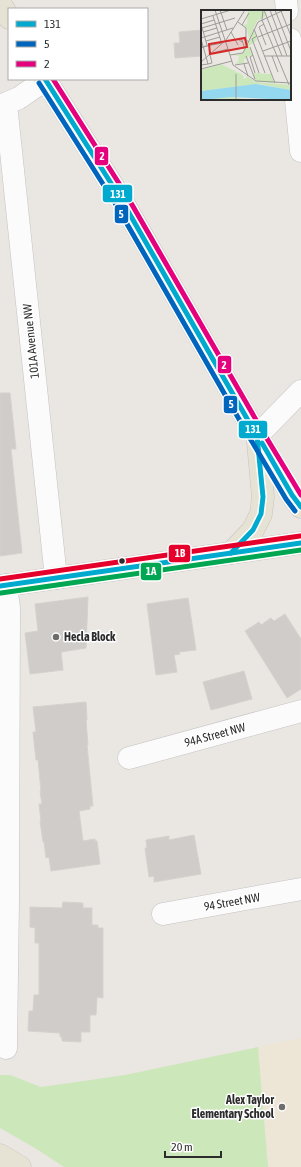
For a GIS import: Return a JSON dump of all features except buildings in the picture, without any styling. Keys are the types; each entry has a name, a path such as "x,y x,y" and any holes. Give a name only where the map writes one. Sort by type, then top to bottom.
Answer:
{"main road":[{"path":"0,3 8,16"},
{"path":"45,80 120,199 257,436 292,495 301,507"},
{"path":"231,553 253,530 261,514 263,497 257,436"},
{"path":"3,586 301,543"},
{"path":"0,1155 20,1167"}],"street":[{"path":"286,0 287,10"},
{"path":"291,49 301,151"},
{"path":"3,105 19,98 45,80"},
{"name":"101A Avenue NW","path":"3,105 56,578"},
{"path":"257,436 301,391"},
{"path":"3,586 9,608 6,1048"},
{"name":"94A Street NW","path":"129,758 301,711"},
{"name":"94 Street NW","path":"163,914 301,890"}],"shaded area":[{"name":"Alex Taylor Elementary School","path":"301,1038 301,1167 268,1167 258,1047"}],"green space":[{"path":"258,1047 268,1167 64,1167 0,1128 0,1075 10,1075 41,1087 125,1075"}],"transit line":[{"name":"131","path":"46,80 121,199 257,436 263,497 261,514 253,530 231,553"},
{"name":"2","path":"54,80 127,196 301,495"},
{"name":"5","path":"39,83 115,203 251,440 286,499 295,511"},
{"name":"131","path":"262,443 292,495 301,507"},
{"name":"1B","path":"0,579 300,536"},
{"name":"131","path":"0,586 301,543"},
{"name":"1A","path":"1,593 301,550"}],"place":[{"name":"Hecla Block","path":"56,637"},
{"name":"Alex Taylor Elementary School","path":"282,1107"}]}
